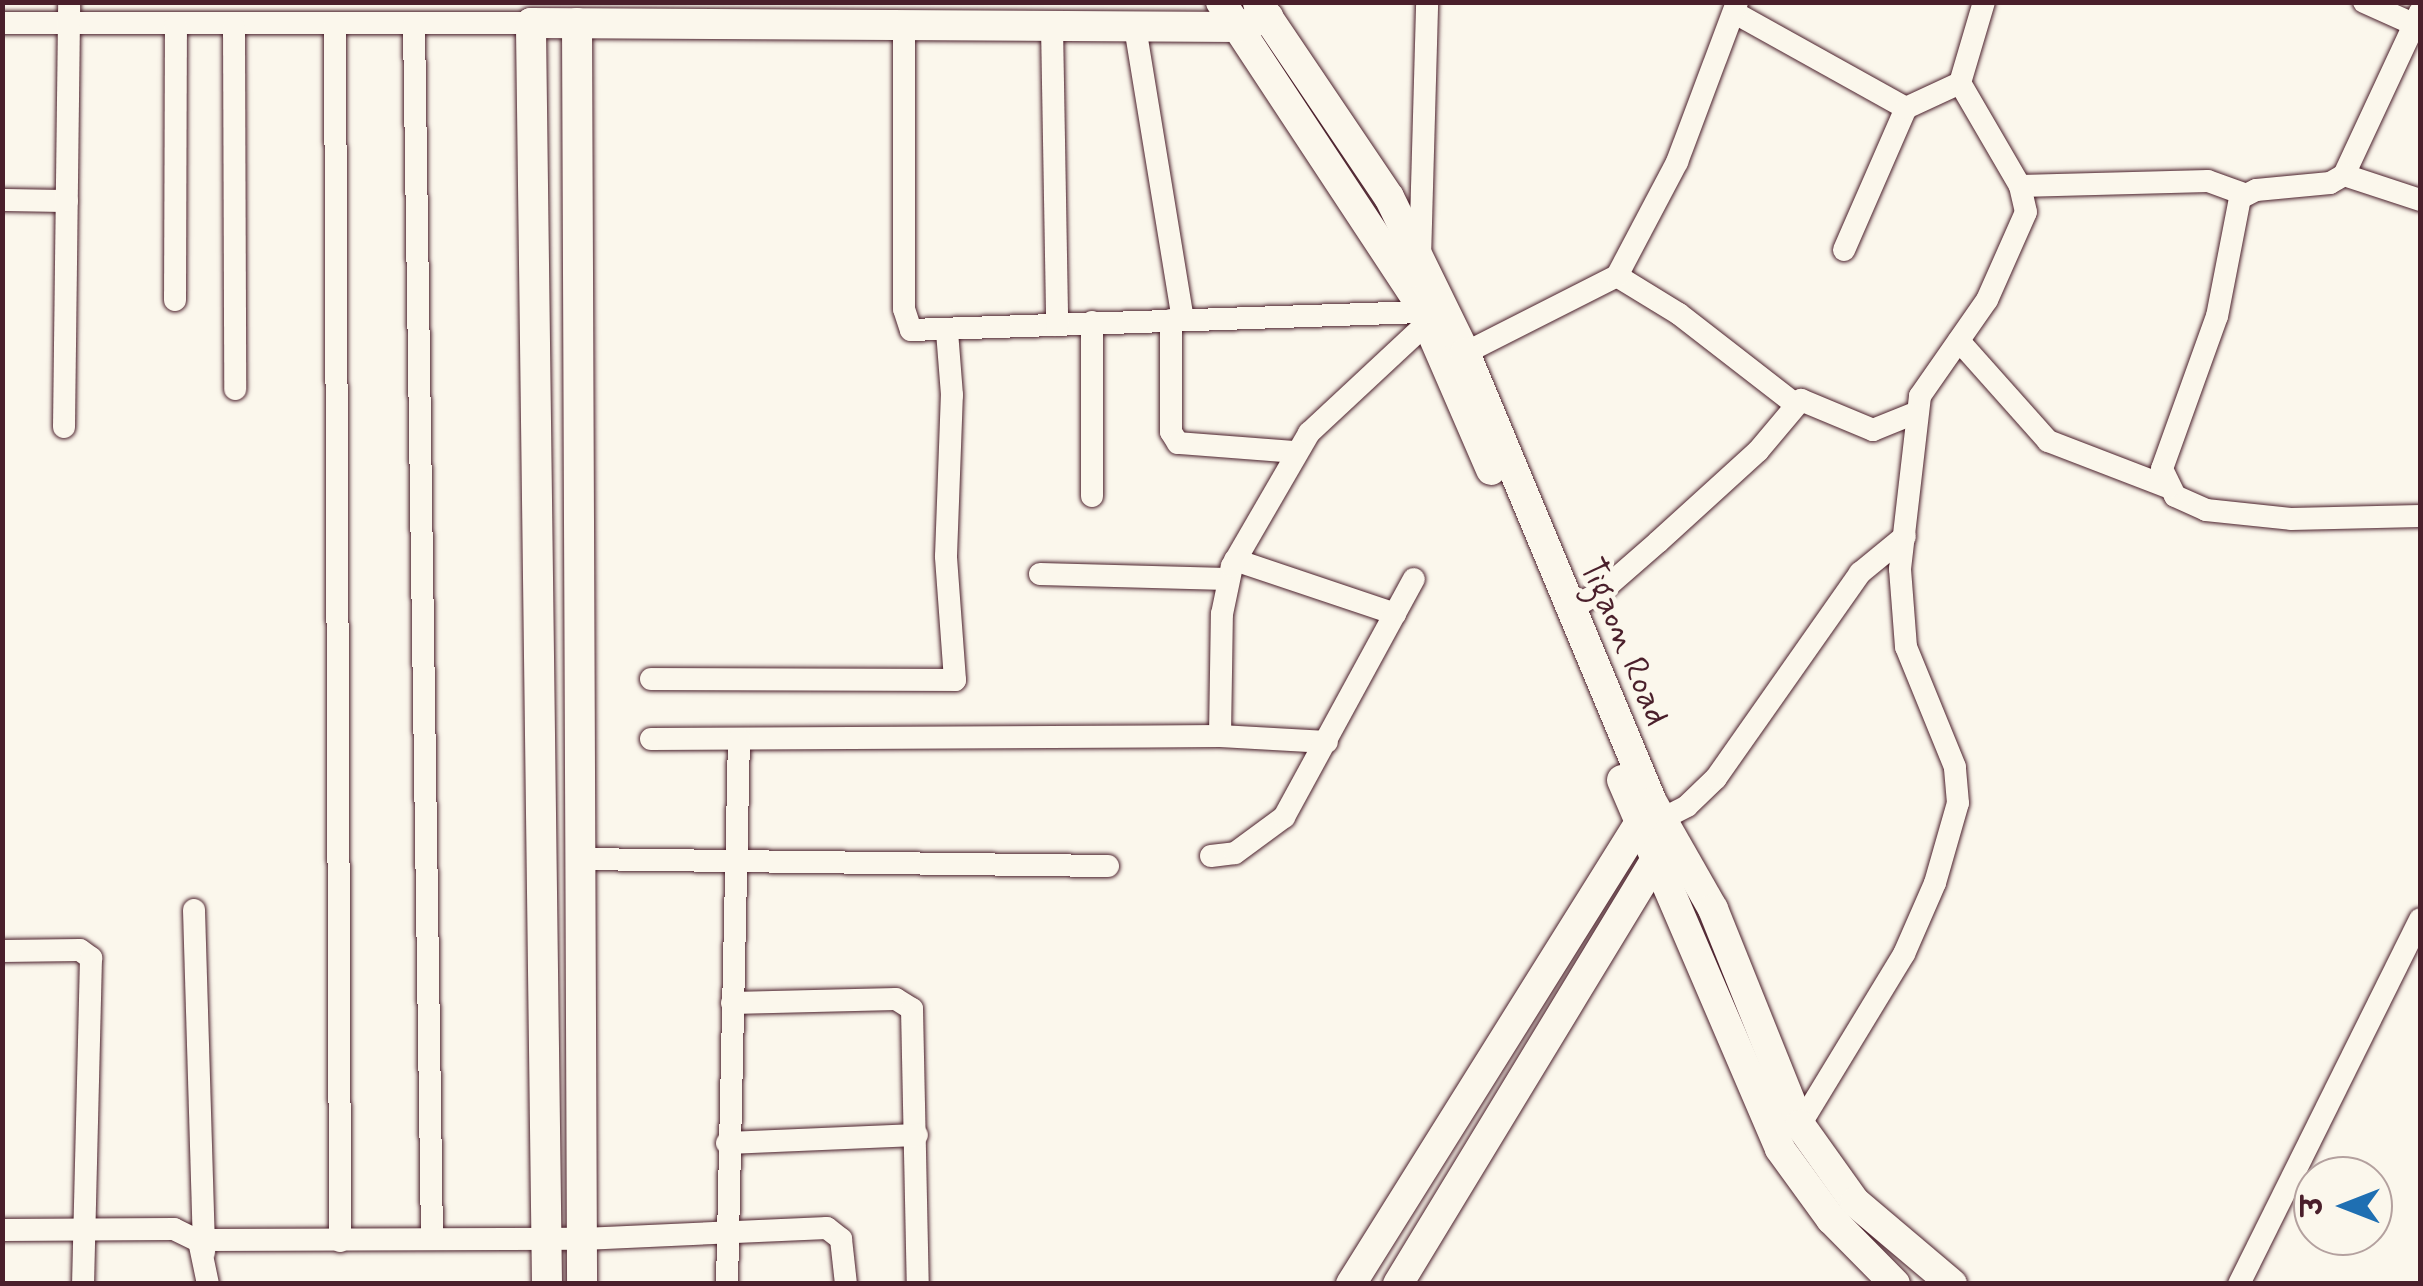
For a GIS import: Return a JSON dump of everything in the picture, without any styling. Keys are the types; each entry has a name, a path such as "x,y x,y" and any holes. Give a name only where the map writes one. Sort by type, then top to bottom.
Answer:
{"street":[{"path":"175,300 187,26 198,2"},
{"path":"1426,2 1420,298 1657,836"},
{"path":"1800,1125 1904,954 1935,882 1958,802 1956,767 1902,629 1905,536 1915,413 1927,382 1959,341 2024,223 2020,186 1960,83 1984,2"},
{"path":"2020,186 2208,181 2242,194 2321,185 2344,175 2418,21 2364,2"},
{"path":"1465,353 1616,276 1678,162 1736,8 1906,108"},
{"path":"2,23 69,14 234,28 531,23 1135,26 1263,10"},
{"name":"Tigaon Road","path":"1263,10 1390,197 1420,298"},
{"path":"64,426 69,14"},
{"name":"Tigaon Road","path":"1229,15 1420,298 1465,353 1780,1149 1831,1219 1895,1284"},
{"path":"531,23 546,1284"},
{"path":"577,23 582,1284"},
{"path":"414,25 432,1238"},
{"path":"904,25 904,309 912,330 947,332 1177,320 1420,298"},
{"path":"335,26 340,1241"},
{"path":"1052,26 1057,325"},
{"path":"1135,26 1177,320 1172,432 1178,443 1296,452"},
{"path":"234,28 235,390"},
{"path":"1844,250 1906,108 1960,83"},
{"path":"2344,175 2420,200"},
{"path":"2168,487 2163,460 2217,316 2242,194"},
{"path":"2,200 67,201"},
{"path":"1616,276 1680,314 1796,404"},
{"path":"1220,736 1231,570 1296,452 1356,383 1420,298"},
{"path":"1092,322 1092,496"},
{"path":"651,679 954,680 946,556 952,395 947,332"},
{"path":"1959,341 2048,441 2168,487 2187,504 2258,518 2420,516"},
{"path":"1569,610 1603,590 1684,519 1758,451 1796,404 1811,400 1873,430 1915,413"},
{"path":"1352,1284 1657,836 1716,778 1860,573 1905,536"},
{"path":"1040,574 1231,570 1395,614"},
{"path":"1211,856 1235,853 1270,832 1327,742 1414,579"},
{"path":"650,739 1220,736 1327,742"},
{"path":"727,1284 727,1143 740,861 739,739"},
{"path":"1398,1284 1657,836"},
{"name":"Tigaon Road","path":"1657,836 1713,909 1800,1125 1855,1202 1952,1284"},
{"path":"580,858 1108,866"},
{"path":"194,910 208,1284"},
{"path":"2239,1284 2420,920"},
{"path":"2,950 80,950 91,958 83,1284"},
{"path":"732,1003 908,1004 917,1135 918,1284"},
{"path":"727,1143 917,1135"},
{"path":"2,1230 84,1226 174,1229 204,1246 827,1228 841,1239 846,1284"}]}
